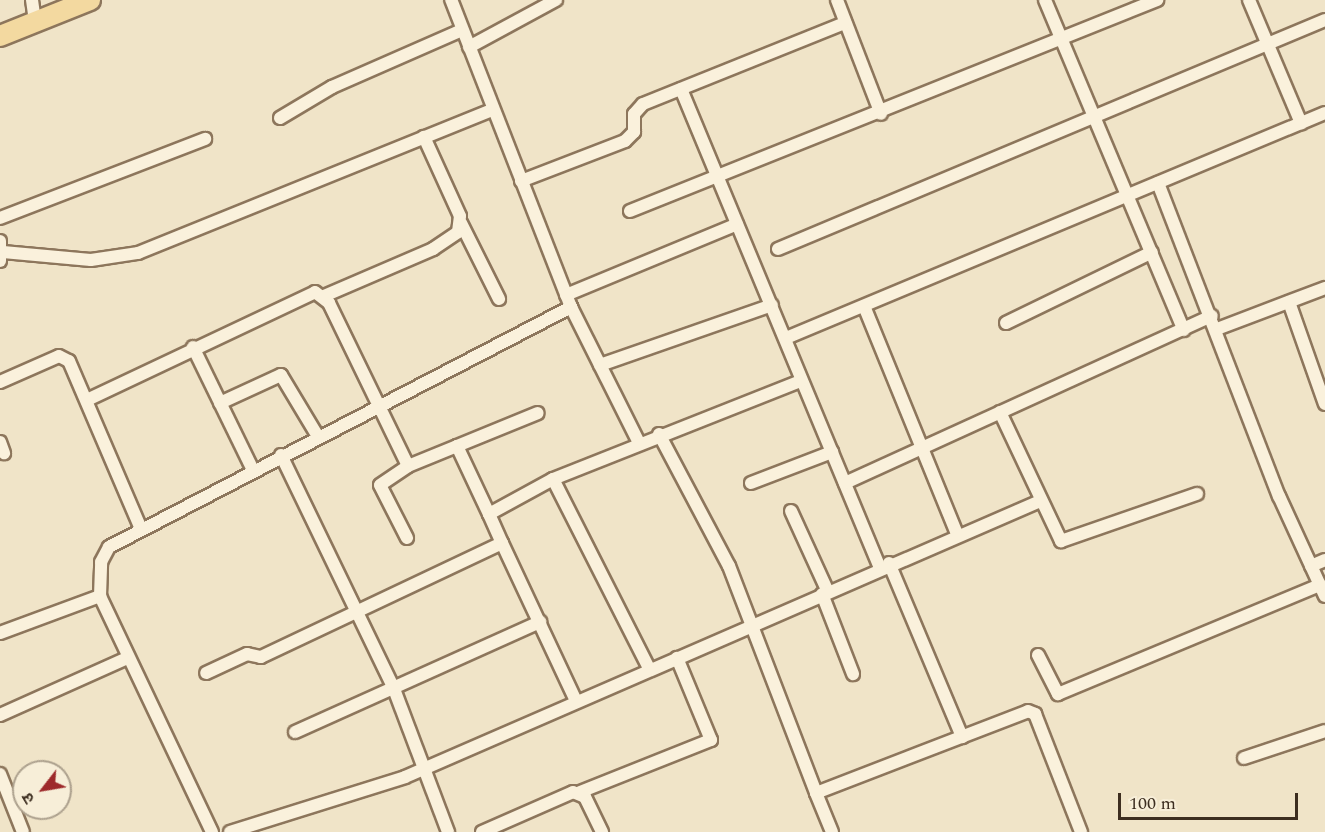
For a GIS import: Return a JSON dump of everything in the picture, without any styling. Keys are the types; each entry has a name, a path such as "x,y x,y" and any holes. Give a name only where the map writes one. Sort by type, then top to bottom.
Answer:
{"main road":[{"path":"0,36 90,0"}],"street":[{"path":"32,0 35,22"},
{"path":"451,0 568,301 639,443"},
{"path":"469,47 556,0"},
{"path":"837,0 881,114"},
{"path":"1045,0 1095,114 1184,330"},
{"path":"630,210 1062,42 1157,0"},
{"path":"1249,0 1301,123"},
{"path":"778,249 1095,114 1325,20"},
{"path":"521,181 625,141 634,132 637,109 845,22"},
{"path":"280,118 333,87 462,30"},
{"path":"681,89 786,338 801,381 831,452 962,736"},
{"path":"1,252 90,260 138,253 492,110"},
{"path":"786,338 1325,113"},
{"path":"424,137 461,223 499,299"},
{"path":"0,218 206,139"},
{"path":"1038,655 1058,694 1322,590 1158,183"},
{"path":"87,399 308,292 324,296 433,249 452,238 461,223"},
{"path":"212,832 125,659 100,596 104,555 114,542 568,301 737,224"},
{"path":"1006,323 1152,252"},
{"path":"1218,329 1325,288"},
{"path":"324,296 380,402 408,466"},
{"path":"1289,302 1325,404"},
{"path":"600,365 772,305"},
{"path":"864,306 957,534"},
{"path":"845,483 1212,316"},
{"path":"192,347 253,470"},
{"path":"0,382 65,357 87,399 141,529"},
{"path":"220,403 281,375 317,435"},
{"path":"489,514 552,479 659,434 801,381"},
{"path":"1000,412 1040,501 1061,540 1067,542 1197,494"},
{"path":"406,538 380,485 408,466 538,414"},
{"path":"659,434 729,566 832,832"},
{"path":"457,446 576,701"},
{"path":"752,483 831,452"},
{"path":"281,455 394,689 448,832"},
{"path":"552,479 650,670"},
{"path":"230,832 425,768 957,534 1040,501"},
{"path":"791,511 825,593 853,674"},
{"path":"206,673 247,654 261,657 502,543"},
{"path":"1311,566 1325,560"},
{"path":"1,629 100,596"},
{"path":"295,732 540,622"},
{"path":"482,832 711,740 677,658"},
{"path":"0,715 125,659"},
{"path":"816,793 1032,711 1081,832"},
{"path":"1244,758 1325,731"},
{"path":"0,774 23,832"},
{"path":"580,792 602,832"}]}
